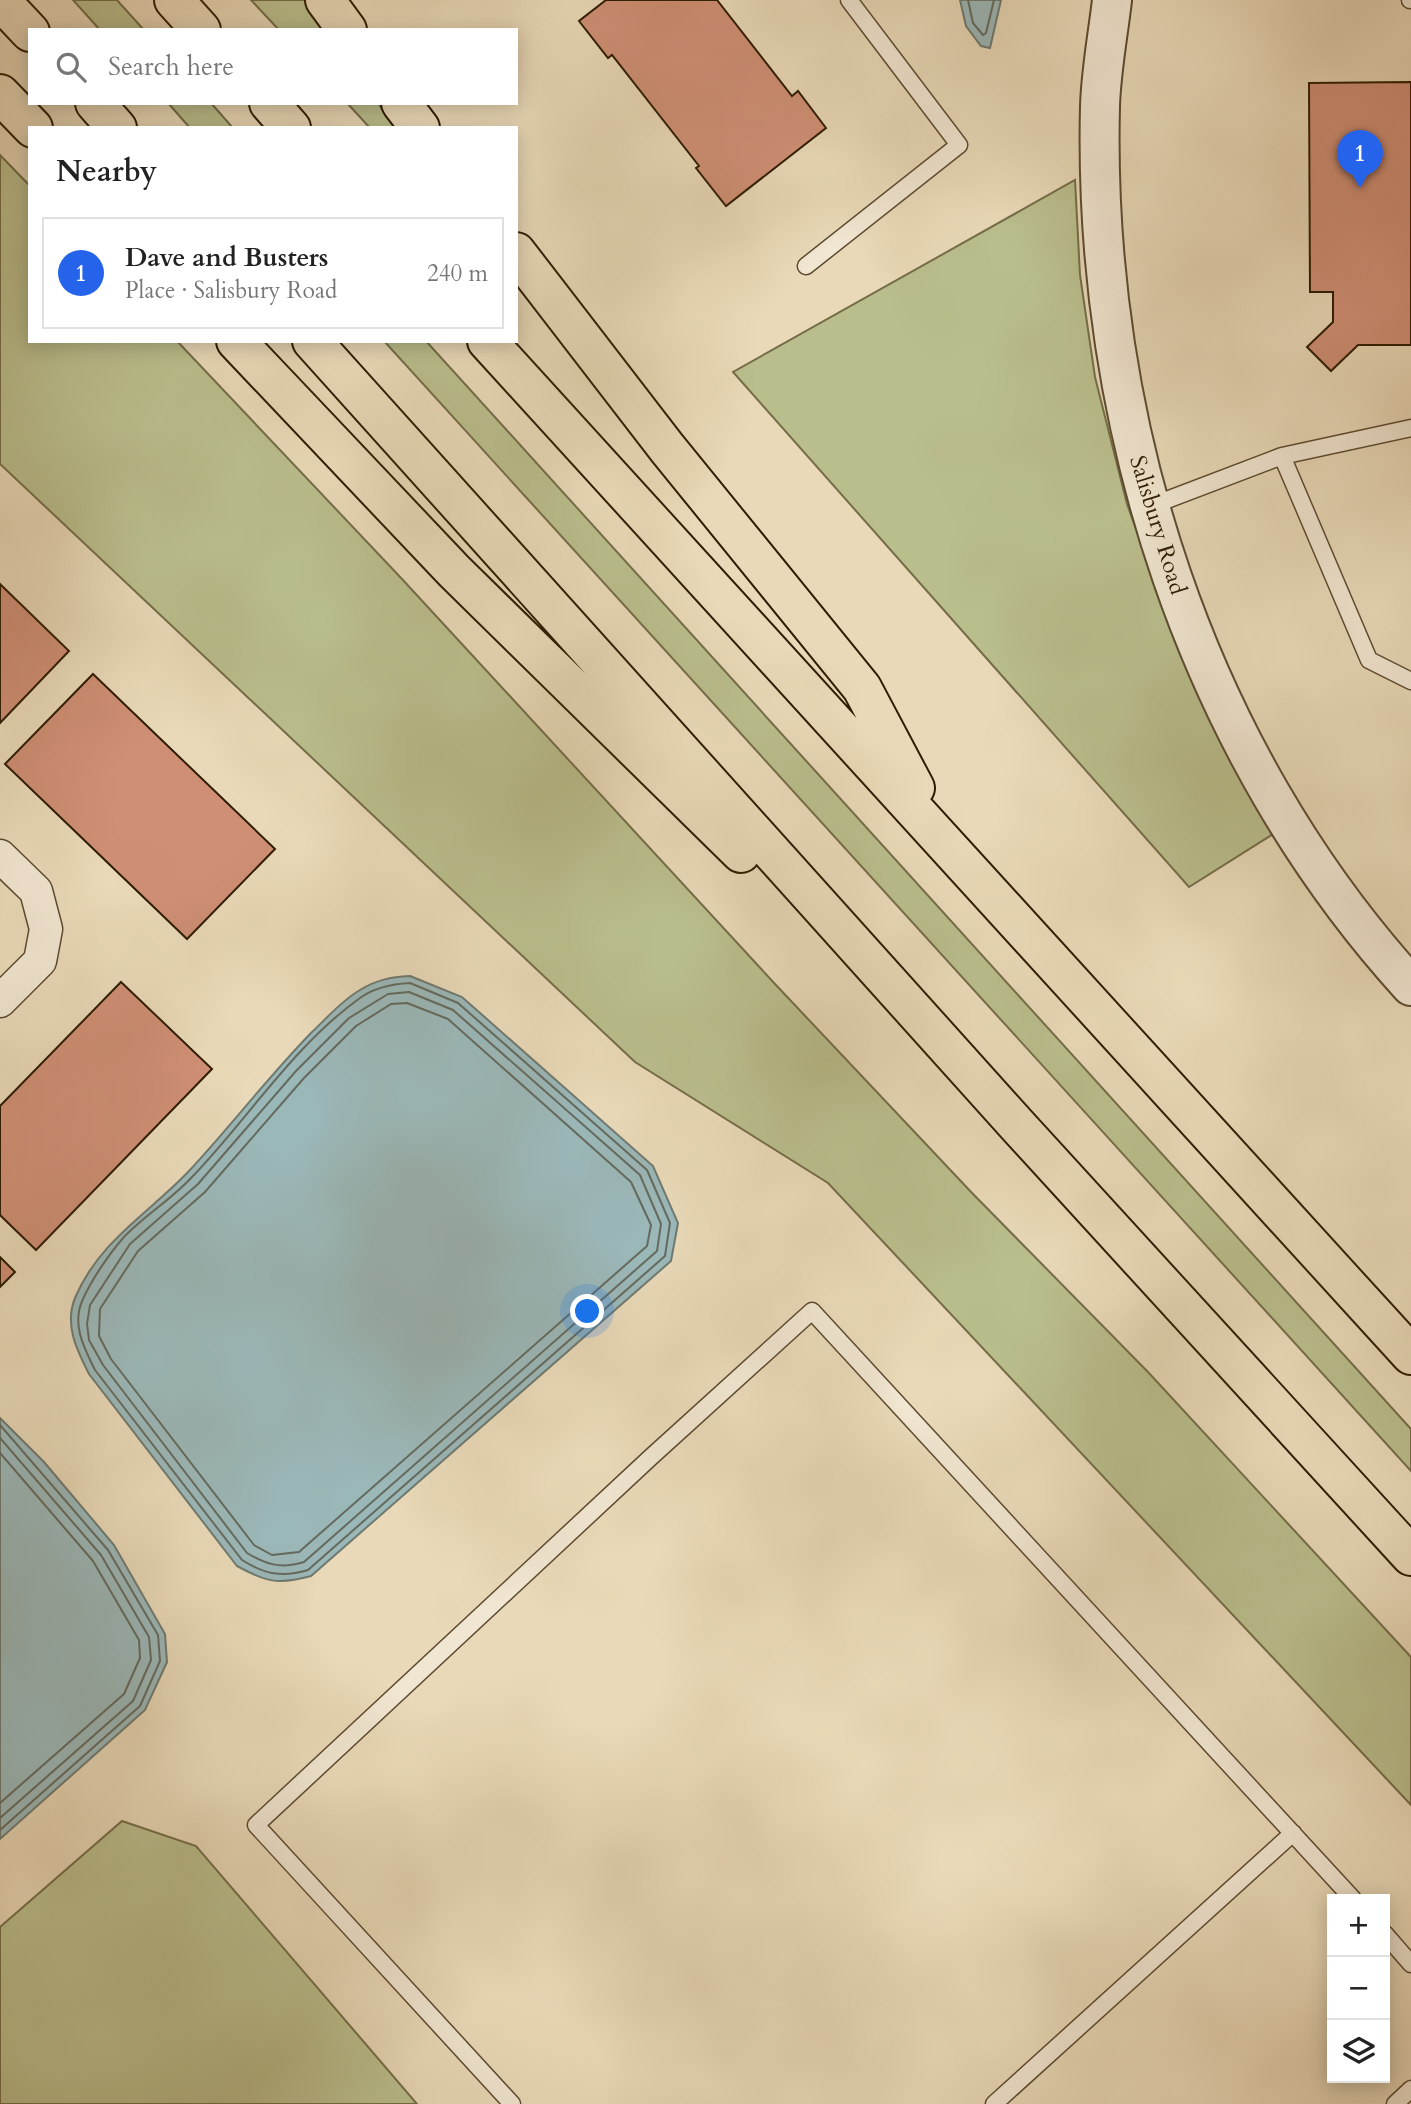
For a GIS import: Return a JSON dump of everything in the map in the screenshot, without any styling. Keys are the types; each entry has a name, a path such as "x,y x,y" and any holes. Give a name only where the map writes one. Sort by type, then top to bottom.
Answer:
{"highway":[{"path":"0,0 28,30"},
{"path":"174,0 199,28"},
{"path":"325,0 346,28"},
{"path":"0,93 31,126"},
{"path":"97,105 115,126"},
{"path":"271,105 289,126"},
{"path":"403,105 418,126"},
{"path":"518,255 667,448 862,688 941,836"},
{"path":"238,343 454,571 1017,1125"},
{"path":"314,343 1017,1125 1411,1556"},
{"path":"489,343 941,836 1411,1355"}],"street":[{"name":"Salisbury Road","path":"1112,0 1100,103 1101,210 1115,351 1131,436 1151,506 1175,585 1215,689 1265,785 1311,864 1378,950 1411,986"},
{"path":"0,856 36,891 46,929 40,961 0,1001"}],"lane":[{"path":"806,267 959,145 849,0"},
{"path":"1151,506 1282,456 1411,428"},
{"path":"1282,456 1369,660 1411,681"},
{"path":"512,2104 256,1825 812,1311 1348,1894"},
{"path":"994,2104 1293,1833"},
{"path":"1390,1940 1411,1964"},
{"path":"1395,2104 1411,2089"}],"green space":[{"path":"73,0 117,0 142,28 98,28"},
{"path":"251,0 305,0 325,28 277,28"},
{"path":"170,105 213,105 231,126 188,126"},
{"path":"349,105 379,105 394,126 368,126"},
{"path":"0,155 28,184 28,343 179,343 402,579 775,984 973,1194 1148,1372 1411,1657 1411,1805 828,1183 635,1062 0,464"},
{"path":"1075,180 1080,275 1095,377 1127,504 1171,626 1278,831 1189,887 733,372"},
{"path":"386,343 428,343 1411,1429 1411,1471"},
{"path":"122,1821 196,1846 417,2104 0,2104 0,1927"}],"water":[{"path":"960,0 1001,0 990,48 981,46 966,26"},
{"path":"410,976 462,997 653,1166 678,1223 671,1261 311,1576 281,1581 264,1579 237,1566 89,1374 73,1337 72,1308 85,1278 111,1244 188,1172 280,1066 329,1015 366,987 396,977"},
{"path":"0,1418 44,1462 114,1545 165,1634 167,1662 145,1710 0,1839"}],"building":[{"path":"606,0 717,0 792,96 798,91 826,128 726,206 696,168 699,166 612,55 608,58 579,21"},
{"path":"1411,82 1411,345 1358,345 1331,371 1307,347 1333,322 1333,292 1310,292 1309,83"},
{"path":"0,584 69,651 0,723"},
{"path":"93,674 275,849 187,939 5,764"},
{"path":"121,982 212,1069 36,1250 0,1215 0,1106"},
{"path":"0,1257 15,1272 0,1287"}],"place":[{"name":"Dave and Busters","path":"1360,188"}]}
